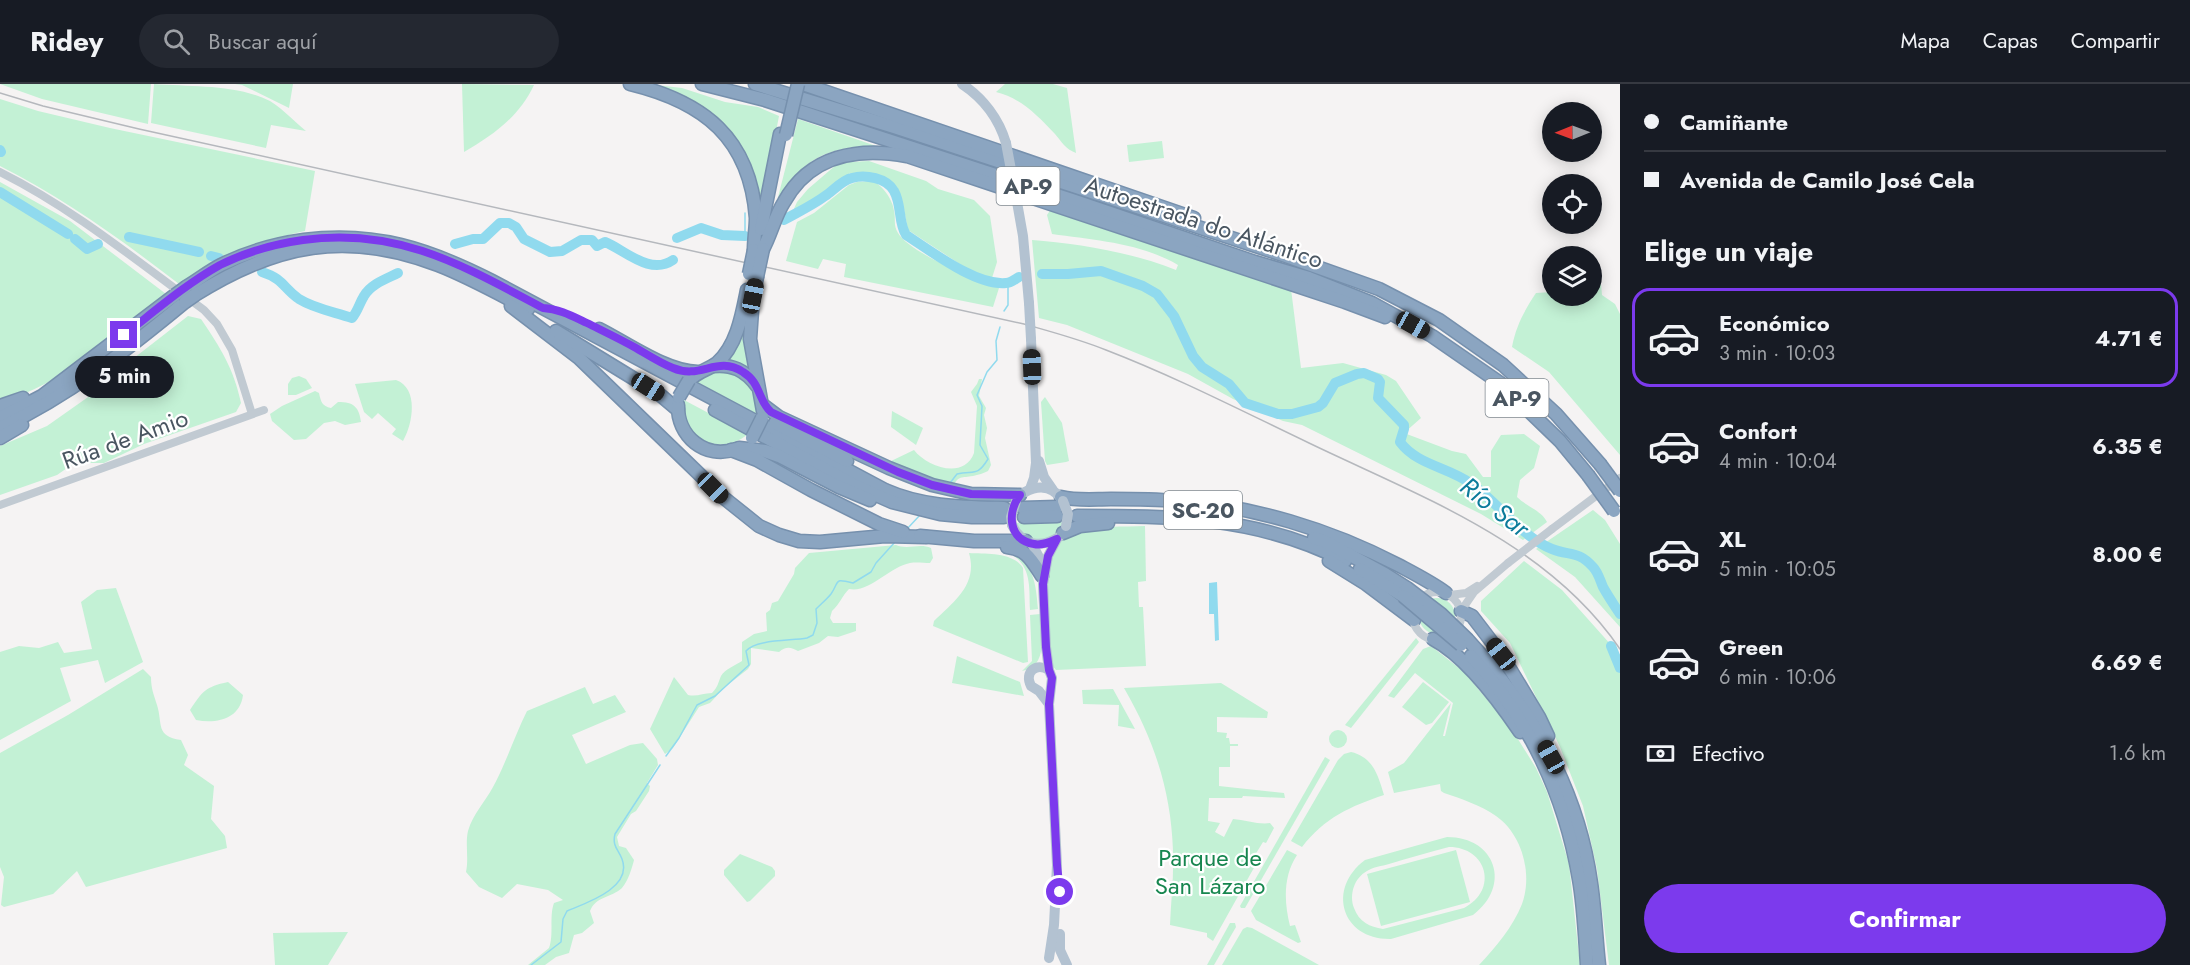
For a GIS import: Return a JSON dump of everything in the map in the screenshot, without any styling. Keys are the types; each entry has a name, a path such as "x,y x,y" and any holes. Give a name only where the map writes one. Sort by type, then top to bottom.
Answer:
{"highway":[{"path":"630,84 684,102 703,114 729,138 746,169 751,184 759,250"},
{"name":"Autoestrada do Atlántico","path":"702,84 765,100 1083,203 1255,262 1309,278 1372,303 1432,336 1481,369 1523,404 1560,441 1617,516"},
{"name":"Autoestrada do Atlántico","path":"755,84 842,110 1286,256 1379,290 1438,320 1479,347 1533,391 1579,437 1620,491"},
{"path":"792,84 760,232 759,250 740,324 724,355 713,366 694,376 678,404 684,432 696,444 714,451 734,449 772,453 854,494 882,504 892,502"},
{"path":"783,134 800,84 1166,208 1275,247 1286,256"},
{"path":"759,250 787,196 813,169 849,154 875,151 936,166 1345,302 1421,335 1432,336"},
{"path":"0,418 42,396 191,291 220,265 261,249 323,238 367,238 411,246 439,256 543,308 860,478 906,498 1007,517"},
{"path":"191,291 267,258 292,251 339,246 383,249 419,258 485,287 858,487 892,502 940,514 1007,517"},
{"path":"734,449 752,438 763,412 752,352 750,327 753,276"},
{"path":"485,287 489,294 678,404"},
{"path":"0,428 72,388 136,343 180,299"},
{"path":"511,306 579,358 724,498 759,526 779,536 820,543 885,536 1029,543"},
{"path":"543,308 556,309 668,361 690,366 708,359 735,335"},
{"path":"624,341 673,368 694,376"},
{"path":"713,366 734,367 744,372 758,387"},
{"path":"0,406 35,393 77,370"},
{"path":"0,438 50,408 72,388"},
{"path":"763,412 774,422 896,489 906,498"},
{"path":"763,412 932,485 1023,502"},
{"path":"734,449 879,524 926,537"},
{"name":"SC-20","path":"1023,502 1153,500 1202,503 1269,516 1308,529"},
{"name":"SC-20","path":"1405,592 1385,574 1324,541 1266,522 1202,510 1143,507 1077,512 1207,519 1244,526 1304,544 1342,560 1405,592 1441,614 1465,642 1518,715 1551,780 1568,829 1579,880 1587,965"},
{"name":"SC-20","path":"1062,532 1087,525 1131,522 1202,524 1207,519"},
{"path":"1308,529 1324,541"},
{"path":"1308,529 1331,535 1384,558 1434,584 1448,594"},
{"path":"974,541 1023,551 1031,558 1043,580"},
{"path":"1304,544 1311,552 1366,584 1414,620"},
{"path":"1461,611 1472,616 1501,654 1539,717 1551,743 1551,757"},
{"path":"1433,639 1461,661 1489,690 1551,780"},
{"name":"SC-20","path":"1465,642 1511,689 1528,715 1551,757 1571,805 1584,846 1591,882 1599,965"}],"main road":[{"path":"962,84 975,94 999,125 1006,143 1023,236 1029,303 1036,447 1036,472 1023,502"},
{"path":"1036,447 1044,477 1058,502 1068,514 1062,532 1048,556 1043,580"},
{"path":"1058,502 1039,487 1011,517 1007,517 1015,532 1029,543 1039,557 1043,580 1046,647 1052,678 1049,704 1060,892 1060,950 1065,962"},
{"path":"1029,543 1046,543 1062,532"},
{"path":"1046,647 1042,661 1038,667 1030,671 1028,679 1031,686 1039,691 1049,704"},
{"path":"1038,667 1049,670"},
{"path":"1039,691 1050,686"},
{"path":"1047,962 1056,911 1057,865"},
{"path":"1047,962 1056,956 1065,962"}],"street":[{"path":"0,172 88,225 204,310 217,324 232,350 252,414"},
{"path":"239,419 248,399"},
{"name":"Rúa de Amio","path":"0,505 264,410 248,399"},
{"path":"1488,579 1466,593 1431,592 1425,595 1415,606 1414,620 1418,630 1433,639 1441,639 1455,632 1459,625 1461,611 1474,592 1508,563 1620,478"},
{"path":"1448,594 1458,604 1461,611"}],"green space":[{"path":"0,84 151,84 148,124 42,99"},
{"path":"154,84 214,87 257,96 275,104 306,131 271,125 266,148 151,123"},
{"path":"235,84 293,84 289,108 242,85"},
{"path":"462,84 534,85 513,116 485,139 464,152"},
{"path":"647,84 682,88 725,102 758,107 779,116 762,205 736,145 719,121 695,103"},
{"path":"1005,84 1053,84 1067,88 1076,153 1066,147 1049,127 1028,109 996,92"},
{"path":"0,99 38,111 110,128 315,171 305,231 239,251 179,284 92,221 24,178 0,166"},
{"path":"798,119 876,146 841,149 816,159 800,172 776,205"},
{"path":"1162,141 1164,158 1129,162 1127,145"},
{"path":"869,161 926,181 938,189 974,200 990,216 997,262 992,278 978,276 908,230 903,204 894,184 867,173 850,173 821,197 793,211 808,189 836,165"},
{"path":"873,181 890,198 895,214 896,230 905,241 944,265 999,288 993,307 844,277 846,264 823,259 818,269 786,261 797,222 814,213 849,185"},
{"path":"0,182 70,221 166,294 67,371 23,394 0,402"},
{"path":"1051,209 1225,269 1291,289 1301,368 1343,363 1386,375 1396,381 1421,418 1404,433 1466,454 1483,477 1491,477 1491,451 1501,435 1524,434 1540,446 1534,468 1520,480 1517,497 1547,522 1523,540 1481,514 1302,425 1283,421 1233,399 1188,374 1067,325 1039,318 1032,240 1105,250 1176,270 1178,265 1133,247 1052,234 1047,215"},
{"path":"1536,293 1542,293 1542,306 1602,306 1602,295 1615,304 1620,314 1620,455 1549,372 1512,347 1521,319"},
{"path":"188,316 201,319 226,359 241,403 236,412 144,444 104,463 81,463 70,466 57,475 0,495 0,446 47,426 108,383 116,372"},
{"path":"743,329 746,354 751,371 725,360"},
{"path":"712,370 734,372 747,380 756,397 756,417 693,383"},
{"path":"299,376 306,379 312,388 296,395 288,395 288,384 292,378"},
{"path":"979,379 982,379 979,396 986,408 985,438 991,465 988,471 961,478 953,487 889,462 914,450 927,461 945,468 962,466 969,461 974,453 977,406 971,392"},
{"path":"396,380 403,384 411,398 411,416 403,441 392,434 396,429 378,413 372,419 364,412 355,384"},
{"path":"315,391 319,393 322,403 328,407 331,408 338,402 355,406 361,422 345,425 335,421 324,423 306,439 294,440 272,421 270,414"},
{"path":"1045,397 1062,423 1069,461 1047,465 1045,461 1041,402"},
{"path":"684,400 748,434 737,441 725,444 702,441 686,425 683,414"},
{"path":"892,411 923,428 916,445 891,427"},
{"path":"1593,510 1605,520 1620,544 1620,627 1575,577 1536,549"},
{"path":"1063,522 1056,534 1041,541 1025,536 1016,523"},
{"path":"1145,526 1146,581 1138,582 1139,607 1143,607 1146,666 1056,670 1051,664 1048,605 1049,572 1055,549 1067,537 1084,530"},
{"path":"896,545 931,548 933,558 930,563 902,565 872,584 849,589 832,611 830,618 833,623 856,623 856,631 838,637 828,636 819,643 798,651 788,648 779,652 751,648 751,664 748,669 725,687 710,703 699,707 673,748 665,754 650,729 674,677 688,695 712,693 721,676 742,661 742,642 754,634 767,631 766,613 770,610 772,603 778,601 794,574 795,568 809,553"},
{"path":"969,553 1006,556 1023,568 1028,662 1023,663 933,626 934,621 957,599 967,583 971,564"},
{"path":"1015,554 1031,571 1038,609 1030,610 1027,574 1020,561 1014,556"},
{"path":"1524,561 1562,590 1620,655 1620,965 1609,965 1597,869 1583,806 1560,747 1510,643 1481,611 1481,601"},
{"path":"116,588 143,662 105,683 98,660 60,668 71,701 0,740 0,652 19,646 39,648 58,642 64,653 92,649 81,602 97,590"},
{"path":"1437,598 1450,603 1455,616 1450,629 1437,634 1424,629 1419,616 1424,603"},
{"path":"1040,614 1042,648 1040,656 1031,668 1022,671 1032,661 1030,615"},
{"path":"1416,638 1419,642 1351,728 1345,725"},
{"path":"1431,646 1464,672 1511,728 1536,768 1547,792 1569,864 1580,965 1479,965 1509,929 1522,904 1526,880 1523,855 1519,844 1513,833 1496,816 1477,805 1444,793 1441,791 1440,784 1394,793 1388,772 1404,763 1451,703 1443,736 1445,736 1453,703 1415,673 1394,698 1388,696 1423,649"},
{"path":"957,656 1020,682 1024,696 952,683"},
{"path":"143,669 151,677 164,732 167,736 181,740 188,755 184,765 214,786 211,819 225,836 227,848 86,887 77,871 53,894 4,907 1,905 4,877 0,867 0,753"},
{"path":"228,682 243,695 237,710 232,715 219,720 196,720 190,710 202,694 209,688"},
{"path":"1423,682 1449,702 1432,723 1426,725 1402,707"},
{"name":"Parque de San Lázaro","path":"1221,683 1268,712 1267,718 1217,717 1217,732 1227,733 1226,738 1229,738 1230,744 1238,744 1238,746 1230,746 1230,767 1219,767 1219,786 1284,793 1285,798 1243,796 1242,798 1209,798 1208,821 1220,823 1215,832 1224,837 1233,819 1270,823 1274,828 1266,843 1263,842 1255,855 1260,857 1213,941 1207,937 1207,933 1170,925 1173,879 1172,829 1165,786 1152,746 1124,688"},
{"path":"585,687 593,704 615,695 626,712 572,735 586,764 630,745 643,743 657,759 658,765 647,783 650,786 649,791 617,837 619,846 626,848 634,860 624,885 618,891 596,902 590,911 594,923 582,933 574,935 569,953 556,957 545,965 528,965 549,948 554,903 563,900 548,890 517,884 502,898 479,887 466,872 468,831 498,778 527,711"},
{"path":"1113,689 1135,729 1118,726 1119,705 1083,704 1082,690"},
{"path":"1338,730 1344,733 1347,739 1344,745 1338,748 1332,745 1329,739 1332,733"},
{"path":"1351,752 1365,758 1374,768 1384,795 1339,814 1319,828 1302,847 1291,841 1338,760 1344,754"},
{"path":"1325,757 1330,760 1245,908 1241,908 1240,906"},
{"path":"1447,837 1464,839 1477,845 1487,854 1493,865 1495,878 1492,891 1485,903 1473,915 1391,939 1374,937 1361,931 1351,922 1345,911 1343,898 1346,885 1353,872 1365,860","holes":["1449,847 1462,849 1472,854 1480,862 1485,881 1482,891 1464,908 1383,929 1366,923 1356,913 1352,898 1354,887 1367,871"]},
{"path":"1287,850 1297,855 1287,880 1286,899 1290,926 1295,925 1301,942 1298,943 1256,920 1251,911"},
{"path":"1456,850 1470,902 1381,926 1367,874"},
{"path":"740,854 772,867 775,871 775,876 747,902 724,875 724,870"},
{"path":"1230,923 1235,923 1236,927 1214,965 1207,965"},
{"path":"1247,927 1319,965 1222,965 1243,929"},
{"path":"348,932 328,965 275,965 273,933"}],"water":[{"path":"1217,582 1219,640 1215,641 1214,614 1209,614 1209,583"}],"waterway":[{"name":"Río Sar","path":"784,220 816,202 848,179 875,178 886,183 894,191 906,235 954,266 981,279 1006,283 1019,277"},
{"name":"Río Sar","path":"0,192 68,234"},
{"path":"745,213 745,236"},
{"name":"Río Sar","path":"455,244 483,239 500,223 509,223 516,227 524,239 550,252 562,251 581,240 592,240 597,246 605,242 638,260 655,265 673,260"},
{"name":"Río Sar","path":"677,238 701,228 722,235 745,236"},
{"name":"Río Sar","path":"129,237 199,252"},
{"name":"Río Sar","path":"75,239 87,249 98,244"},
{"name":"Río Sar","path":"211,256 219,258"},
{"name":"Río Sar","path":"1042,274 1101,271 1143,286 1157,294 1174,316 1193,356 1202,367 1229,384 1245,403 1278,414 1292,414 1318,407 1335,383 1357,374 1364,373 1378,379 1380,382 1378,398 1404,425 1400,442 1407,450 1424,461 1470,483 1520,528 1541,543 1552,549 1583,558 1596,571 1620,614"},
{"name":"Río Sar","path":"262,272 275,278 299,299 318,308 352,318 371,288 398,273"},
{"path":"1004,311 1008,305 1008,283"},
{"path":"950,483 957,474 978,471 988,459 980,445 982,406 977,395 987,372 997,360 996,341 1000,327"},
{"path":"907,529 920,515"},
{"path":"666,756 697,705 715,696 749,665 746,651 765,642 807,638 813,635 817,623 816,609 831,594 838,582 853,583 871,572 895,542"},
{"name":"Río Sar","path":"1611,646 1620,668"},
{"path":"531,965 561,942 563,919 567,911 606,893 621,878 624,869 615,845 615,834 660,765"}],"railway":[{"path":"0,93 43,106 139,129 1024,324 1086,342 1158,371 1395,483 1479,526 1519,551 1556,579 1590,612 1620,649"}],"route":[{"path":"124,335 186,287 220,265 261,249 323,238 383,240 411,246 466,267 543,308 556,309 624,341 673,368 698,372 713,366 734,367 752,378 758,387 763,405 771,412 898,472 949,490 994,496 1020,495 1012,508 1012,525 1015,532 1026,542 1032,544 1057,539 1048,556 1043,584 1046,647 1049,670 1052,674 1049,704 1060,892"}]}
